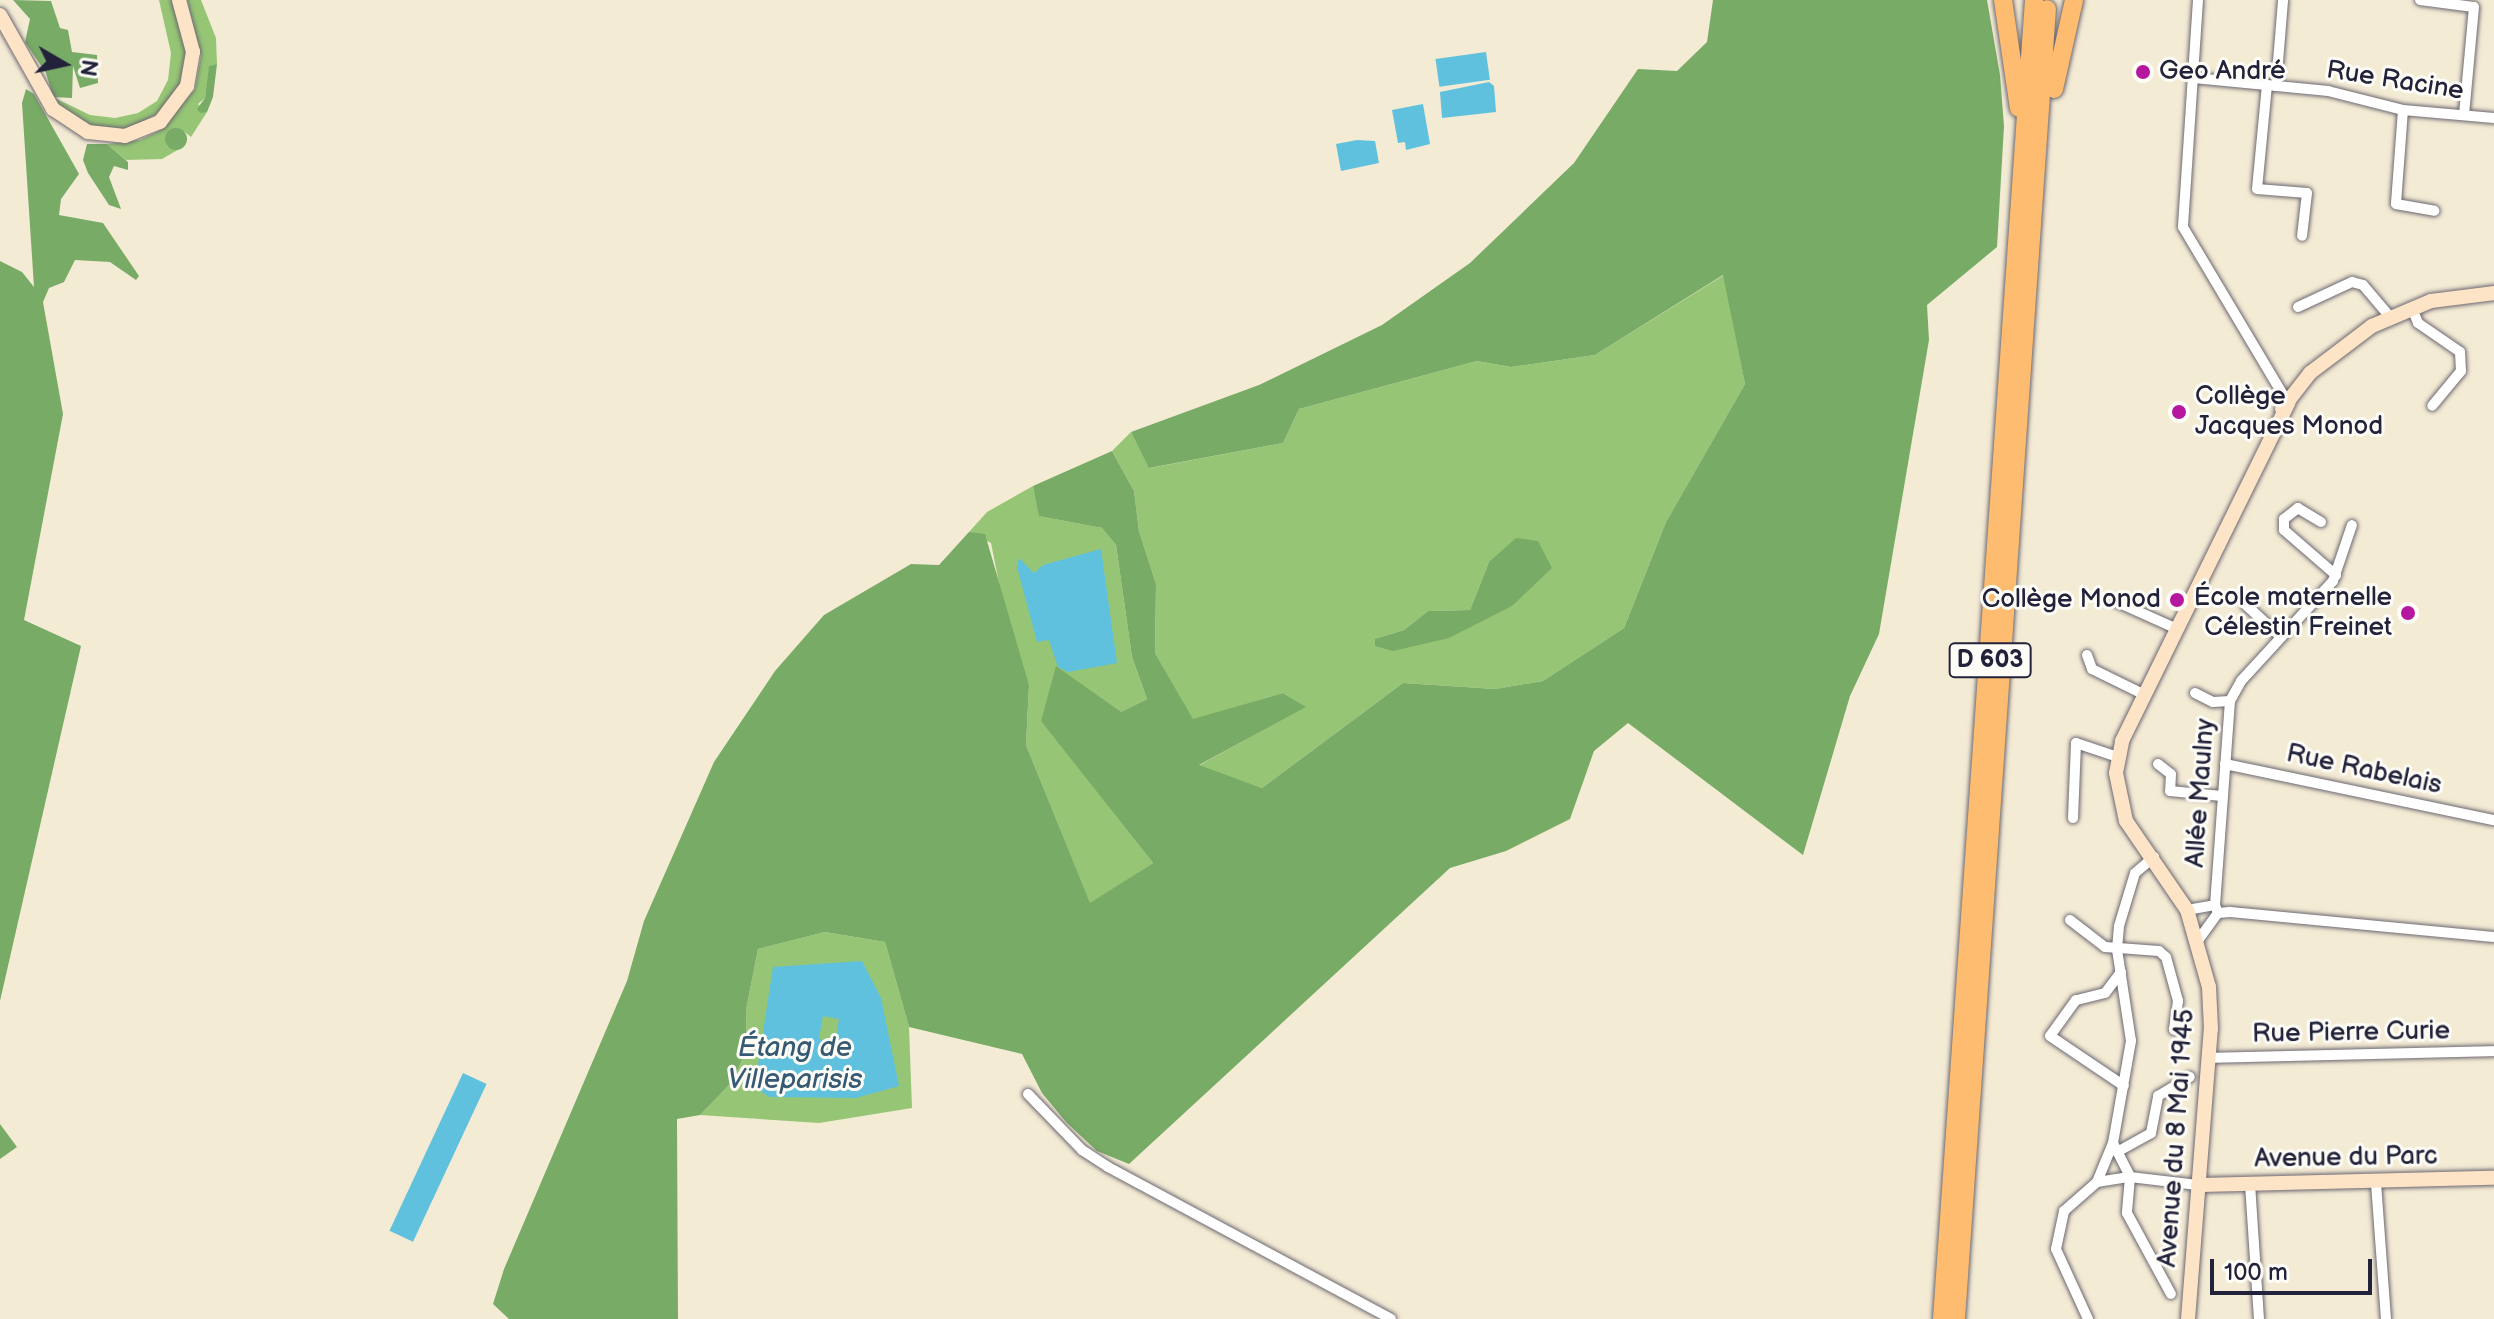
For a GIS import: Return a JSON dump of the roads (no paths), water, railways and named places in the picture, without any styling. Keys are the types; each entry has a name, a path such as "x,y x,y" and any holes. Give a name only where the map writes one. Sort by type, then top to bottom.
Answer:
{"highway":[{"path":"2003,0 2018,78 2017,157 2031,185"},
{"name":"D 603","path":"1956,1319 2031,185 2034,0"},
{"name":"D 603","path":"1942,1319 2047,0"},
{"path":"2031,185 2048,158 2056,74 2074,0"}],"street":[{"path":"0,15 53,109 88,132 125,136 160,122 187,86 193,52 179,0"},
{"path":"2198,0 2183,227 2187,240 2288,403"},
{"path":"2283,0 2257,189 2307,193 2302,236"},
{"path":"2420,0 2474,7 2464,115"},
{"name":"Rue Racine","path":"2194,78 2328,91 2403,110 2494,118"},
{"path":"2403,110 2396,204 2434,211"},
{"path":"2298,307 2352,282 2363,285 2390,317"},
{"name":"Avenue du 8 Mai 1945","path":"2188,1319 2211,1005 2199,939 2187,910 2119,805 2118,757 2270,427 2310,373 2342,344 2390,317 2412,308 2494,293"},
{"path":"2412,308 2418,323 2460,352 2461,371 2432,406"},
{"path":"2321,522 2298,508 2284,519 2284,530 2336,575"},
{"name":"Allée Maulny","path":"2217,909 2230,701 2241,681 2336,575 2352,525"},
{"path":"2117,602 2177,629"},
{"path":"2246,605 2281,637"},
{"path":"2087,655 2092,669 2145,695"},
{"path":"2195,693 2213,702 2230,701"},
{"path":"2073,818 2076,743 2118,757"},
{"path":"2158,764 2171,774 2170,791 2222,796"},
{"name":"Rue Rabelais","path":"2225,764 2494,820"},
{"path":"2088,1319 2056,1249 2064,1211 2097,1182 2115,1147 2131,1041 2117,945 2135,873 2154,857"},
{"path":"2199,939 2217,909"},
{"path":"2187,910 2217,909 2494,937"},
{"path":"2070,920 2105,947 2117,945 2166,957 2178,1001 2174,1030"},
{"path":"2121,972 2105,993 2076,1000 2050,1036 2124,1086"},
{"name":"Rue Pierre Curie","path":"2209,1058 2494,1051"},
{"path":"2115,1147 2151,1133 2158,1096 2190,1077"},
{"path":"1028,1094 1082,1150 1108,1167 1391,1319"},
{"path":"2115,1147 2130,1177 2127,1213 2171,1294"},
{"path":"2097,1182 2130,1177 2198,1185"},
{"name":"Avenue du Parc","path":"2198,1185 2494,1178"},
{"path":"2376,1183 2386,1319"},
{"path":"2250,1184 2259,1319"}],"water":[{"path":"1486,52 1490,80 1439,87 1435,59"},
{"path":"1489,82 1494,86 1496,112 1442,118 1440,92"},
{"path":"1423,104 1430,144 1406,150 1405,142 1398,143 1392,110"},
{"path":"1375,141 1379,163 1341,171 1336,144"},
{"path":"1101,549 1117,663 1068,672 1058,667 1049,640 1037,642 1017,567 1019,558 1034,573 1043,565"},
{"name":"Étang de Villeparisis","path":"862,961 881,998 899,1086 856,1098 769,1097 749,1083 757,1071 773,967","holes":["823,1016 839,1019 835,1042 819,1039"]},
{"path":"463,1073 487,1084 413,1242 389,1231"}],"place":[{"name":"Geo André","path":"2143,72"},
{"name":"Collège Jacques Monod","path":"2179,412"},
{"name":"Collège Monod","path":"2177,600"},
{"name":"École maternelle Célestin Freinet","path":"2408,613"}]}
